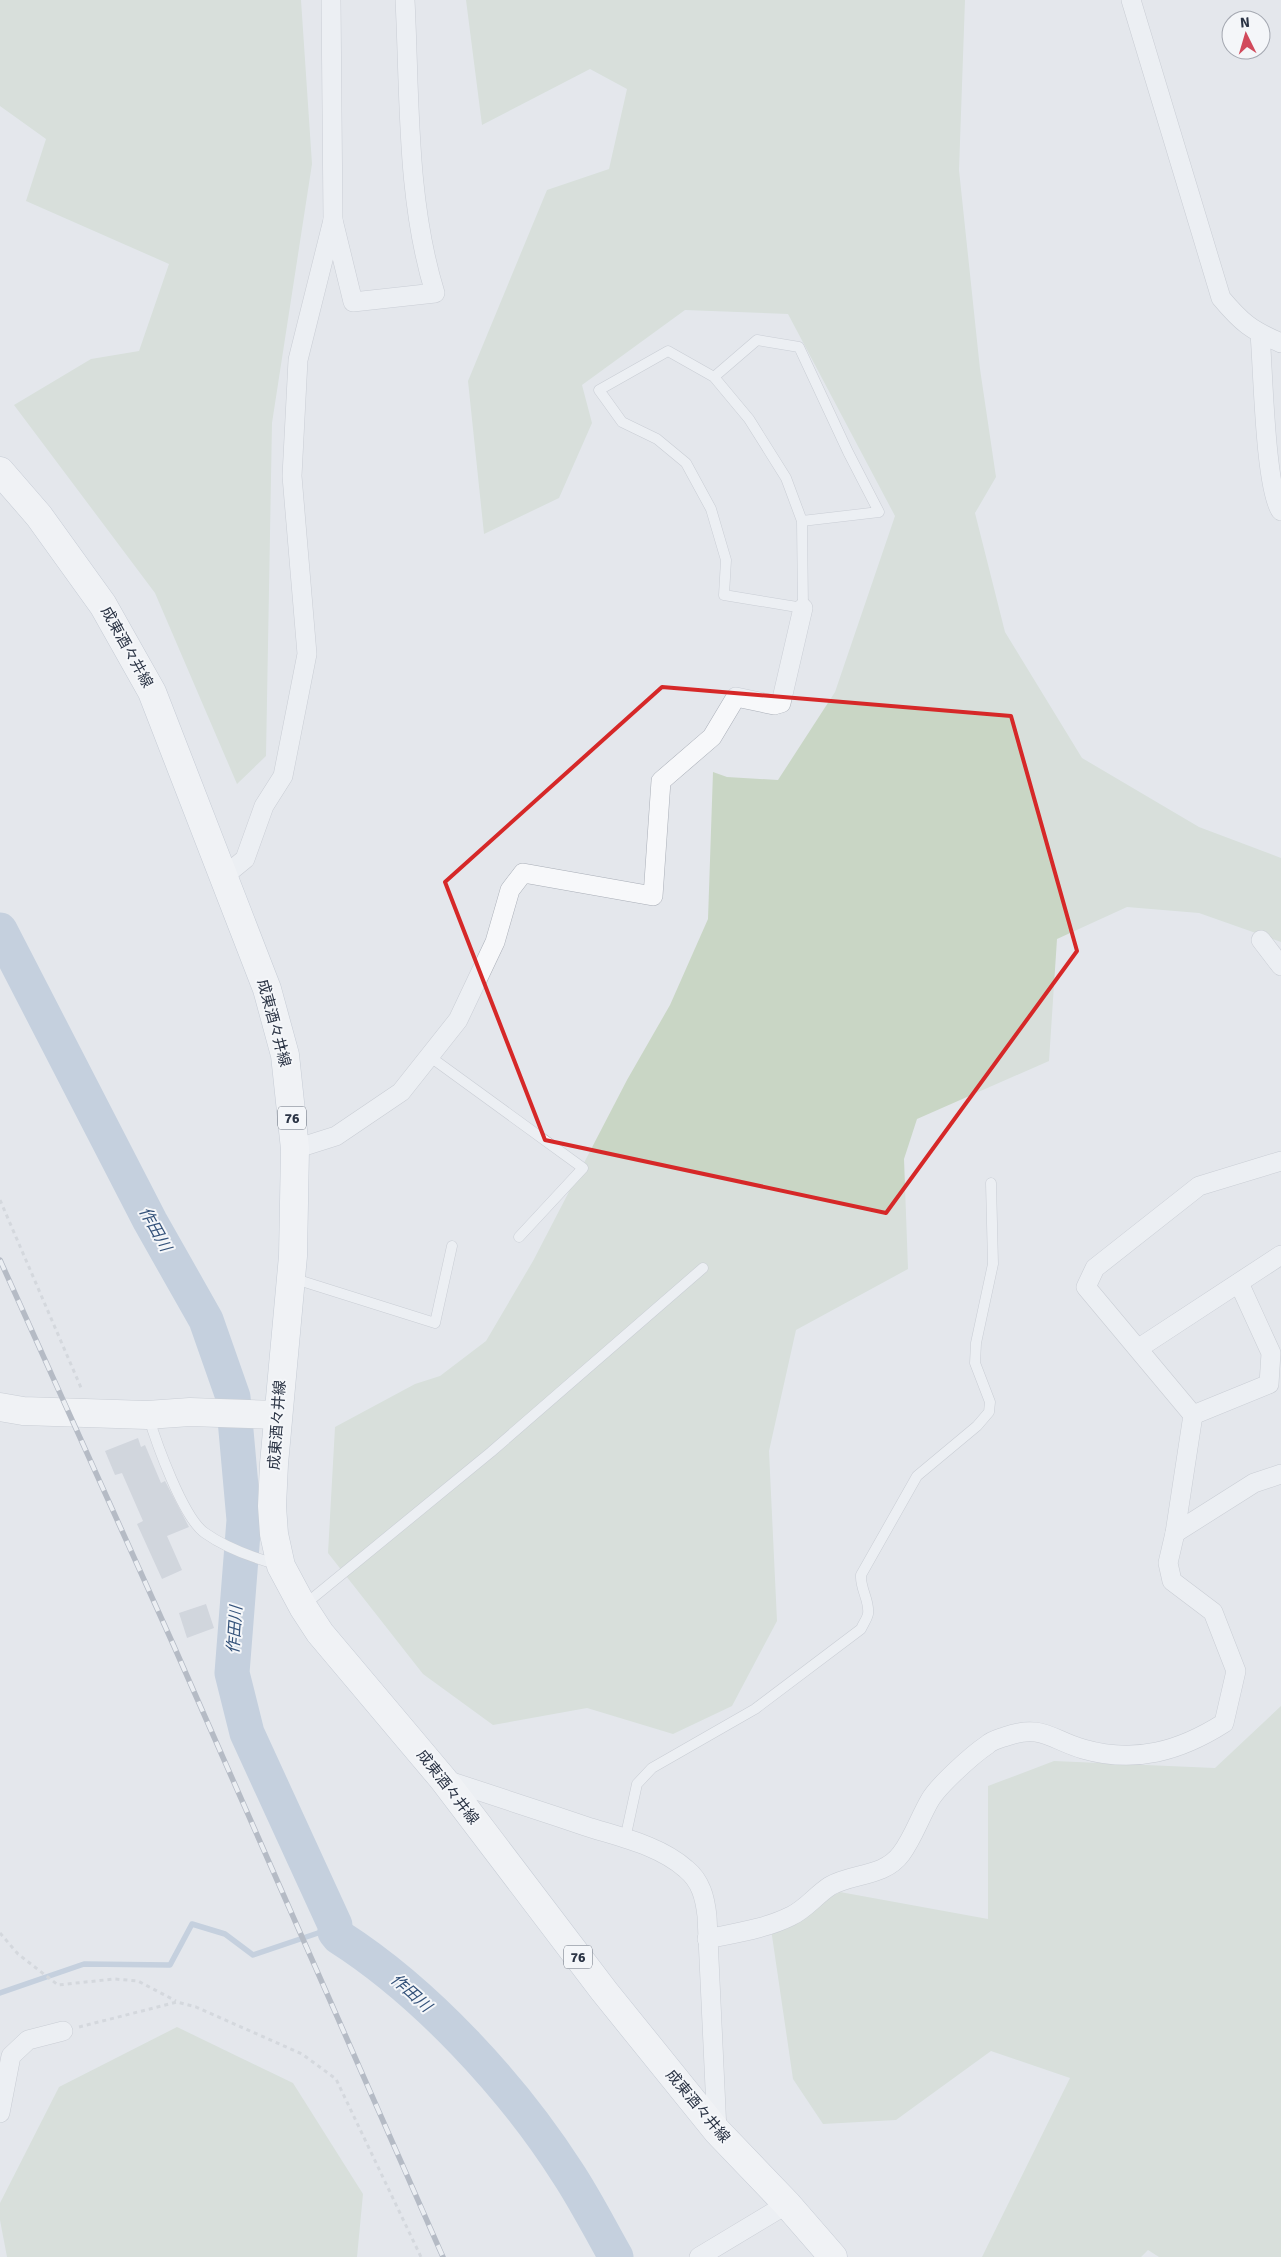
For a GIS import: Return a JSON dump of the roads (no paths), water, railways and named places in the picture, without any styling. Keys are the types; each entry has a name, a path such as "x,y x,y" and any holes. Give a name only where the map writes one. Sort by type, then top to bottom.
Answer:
{"main road":[{"name":"成東酒々井線","path":"0,471 39,516 103,605 152,692 267,989 285,1055 295,1148 291,1278 277,1415 272,1506 274,1534 281,1566 303,1607 320,1633 443,1779 604,1992 717,2130 787,2204 833,2257"},
{"path":"0,1407 23,1411 147,1414 190,1412 277,1415"}],"street":[{"path":"330,0 333,220 353,302 434,293 424,259 414,182 405,0"},
{"path":"1131,0 1221,298 1239,320 1260,334 1281,343"},
{"path":"223,877 245,859 264,806 283,776 307,654 292,476 298,360 333,220"},
{"path":"1260,334 1269,466 1276,504 1281,510"},
{"path":"295,1148 336,1136 402,1092 458,1020 495,942 510,890 523,873 653,896 661,781 712,737 736,697 774,705 781,704 802,608"},
{"path":"1261,940 1281,966"},
{"path":"707,1939 771,1925 793,1916 830,1886 890,1866 902,1854 931,1798 988,1744 1006,1736 1028,1731 1054,1735 1082,1749 1103,1753 1144,1754 1172,1750 1198,1739 1224,1723 1236,1671 1213,1612 1172,1581 1168,1563 1176,1533 1193,1415 1139,1348 1086,1287 1095,1268 1199,1186 1281,1161"},
{"path":"1139,1348 1281,1255"},
{"path":"1193,1415 1269,1384 1271,1353 1239,1283"},
{"path":"1176,1533 1254,1483 1281,1474"},
{"path":"443,1779 625,1839 667,1855 687,1870 699,1883 705,1898 717,2130"},
{"path":"0,2113 11,2056 28,2040 63,2031"},
{"path":"699,2257 787,2204"}],"lane":[{"path":"714,377 757,340 799,347 848,452 879,512 802,522"},
{"path":"668,351 714,377 749,419 786,478 802,522 802,608 724,595 726,560 711,509 686,463 657,439 622,422 599,390 668,351"},
{"path":"429,1056 583,1168 520,1237"},
{"path":"625,1839 637,1784 652,1768 755,1709 861,1629 868,1614 867,1601 860,1586 861,1575 917,1476 977,1426 989,1412 990,1402 975,1363 976,1343 993,1264 991,1184"},
{"path":"291,1278 435,1323 452,1246"},
{"path":"303,1607 491,1452 703,1268"},
{"path":"147,1414 159,1452 192,1518 204,1532 254,1558 281,1566"}],"waterway":[{"name":"作田川","path":"0,930 150,1221 206,1320 233,1397 244,1520 232,1673 247,1733 335,1925 335,1932 403,1985 465,2043 493,2074 545,2139 586,2203 616,2257"},
{"path":"0,1993 84,1964 170,1965 192,1924 225,1934 253,1955 321,1932 335,1932"}],"railway":[{"path":"0,1260 173,1644 443,2257"}]}
